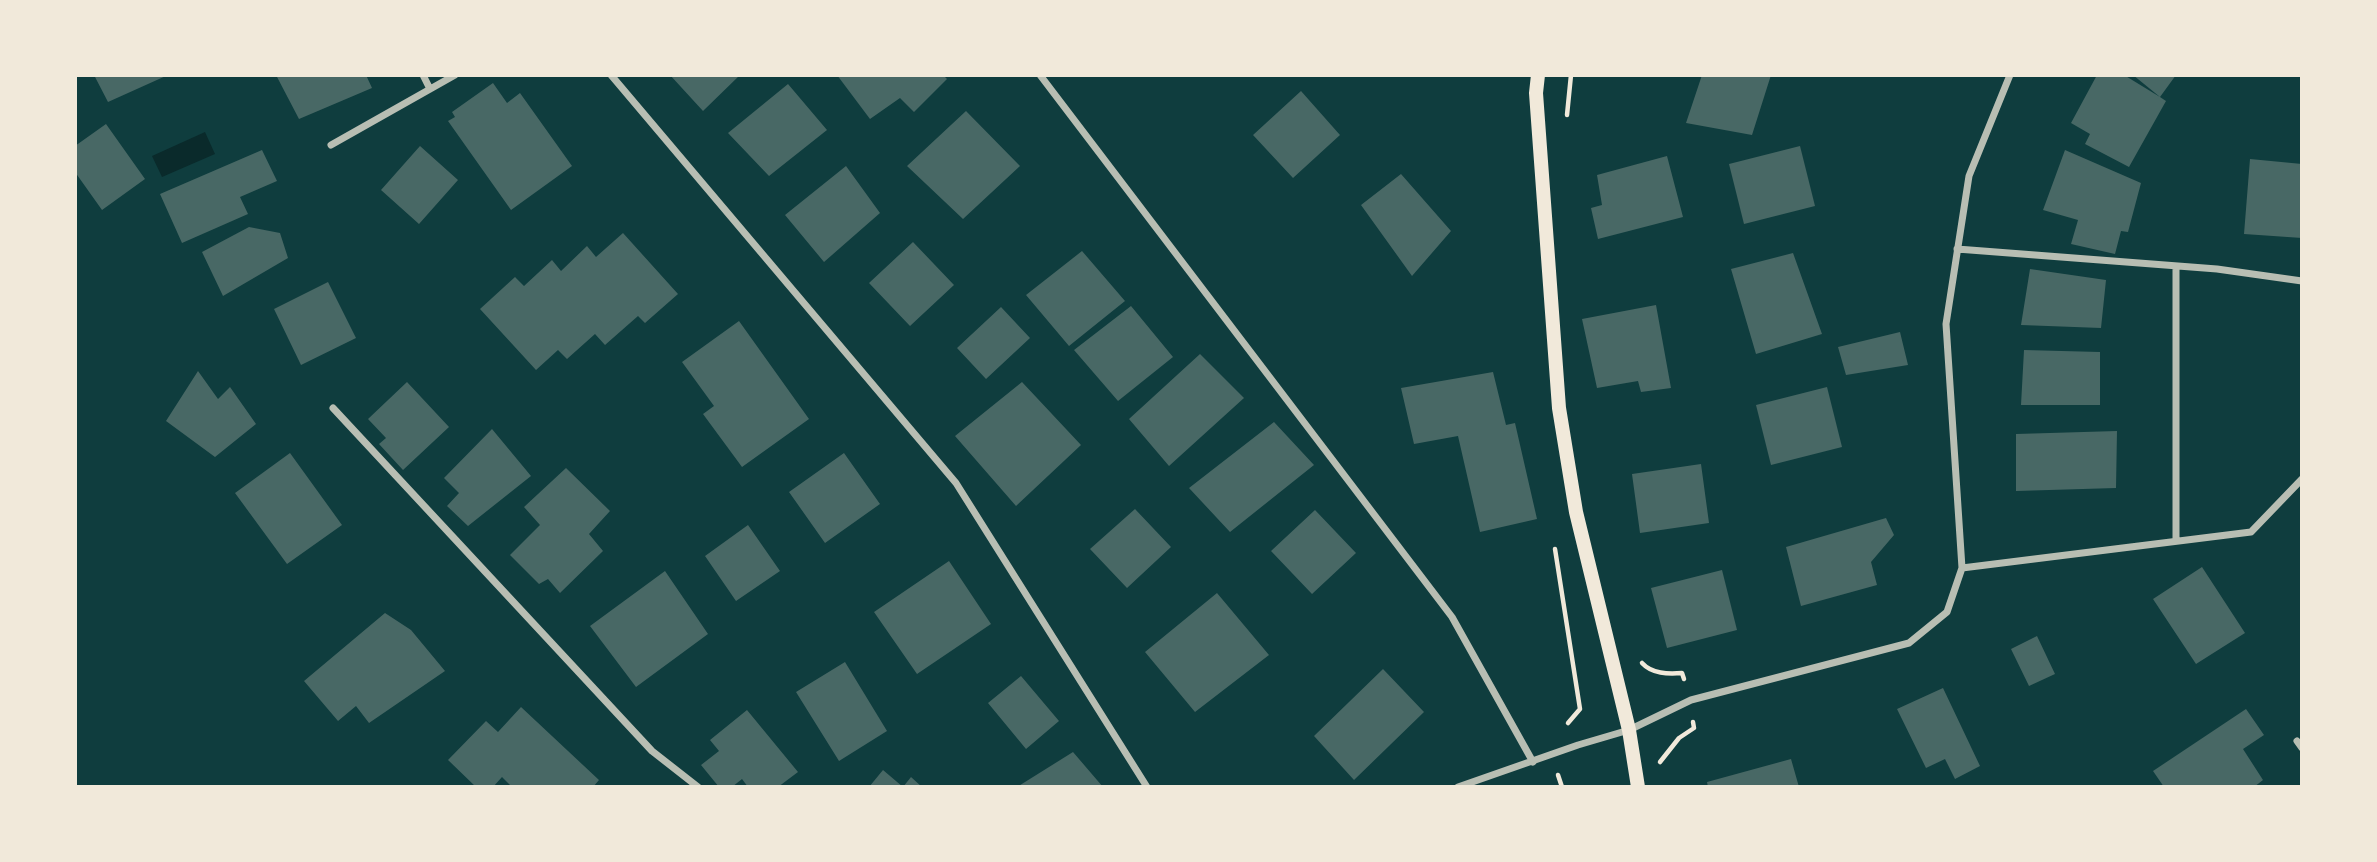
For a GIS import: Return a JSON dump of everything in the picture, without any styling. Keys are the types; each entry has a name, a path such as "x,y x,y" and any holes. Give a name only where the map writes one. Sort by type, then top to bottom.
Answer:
{"main road":[{"path":"1538,75 1536,93 1559,408 1576,512 1629,730 1638,787"}],"street":[{"path":"423,75 430,89"},
{"path":"331,145 455,75"},
{"path":"611,75 956,483 1147,787"},
{"path":"1040,75 1452,617 1533,762"},
{"path":"1458,787 1629,730 1691,700 1909,643 1947,612 1962,568 1946,324 1969,176 2010,75"},
{"path":"1957,249 2176,266 2302,281"},
{"path":"2176,266 2176,541"},
{"path":"333,408 652,751 698,787"},
{"path":"1962,568 2251,532 2302,479"}],"path":[{"path":"1566,122 1571,75"},
{"path":"1637,656 1646,667 1664,674 1682,673 1691,700 1694,728 1679,738 1660,763 1661,775"}],"water":[{"path":"205,132 215,154 162,177 152,156"}],"building":[{"path":"94,75 168,75 108,102"},
{"path":"276,75 366,75 372,88 299,119"},
{"path":"670,75 740,75 703,111"},
{"path":"837,75 943,75 947,79 914,112 900,98 870,119"},
{"path":"1702,75 1771,75 1752,135 1686,123"},
{"path":"2097,75 2124,75 2166,101 2129,167 2085,144 2090,134 2071,123"},
{"path":"2133,75 2176,75 2160,97"},
{"path":"493,83 507,103 520,93 572,166 511,210 448,121 455,117 452,112"},
{"path":"788,84 827,130 769,176 728,133"},
{"path":"1301,91 1340,135 1293,178 1253,135"},
{"path":"966,111 1020,166 963,219 907,166"},
{"path":"106,124 145,179 102,210 75,172 75,146"},
{"path":"420,146 458,180 419,224 381,190"},
{"path":"1800,146 1815,206 1744,224 1729,164"},
{"path":"262,150 277,181 240,197 248,214 182,243 160,194"},
{"path":"2065,150 2141,183 2128,232 2121,231 2115,254 2071,244 2078,220 2043,210"},
{"path":"1667,156 1683,217 1598,239 1591,208 1602,205 1597,175"},
{"path":"2250,159 2302,164 2302,238 2244,234"},
{"path":"846,166 880,213 824,262 785,215"},
{"path":"1401,174 1451,231 1412,276 1361,205"},
{"path":"249,227 280,233 288,258 223,296 202,252"},
{"path":"623,233 678,294 645,323 638,316 605,345 595,334 567,359 558,350 536,370 480,309 515,277 524,286 552,260 561,271 587,246 596,257"},
{"path":"913,242 954,285 910,326 869,283"},
{"path":"1082,251 1125,301 1069,346 1026,295"},
{"path":"1793,253 1822,334 1756,354 1731,269"},
{"path":"2030,269 2106,280 2101,328 2021,325"},
{"path":"328,282 356,338 301,365 274,309"},
{"path":"1656,305 1671,388 1641,392 1638,381 1597,388 1582,319"},
{"path":"1131,306 1173,357 1118,401 1074,350"},
{"path":"1001,307 1030,338 986,379 957,348"},
{"path":"739,321 809,419 742,467 703,414 714,406 682,362"},
{"path":"1900,332 1908,365 1846,375 1838,347"},
{"path":"2024,350 2100,352 2100,405 2021,405"},
{"path":"1200,354 1244,398 1169,466 1129,419"},
{"path":"198,371 218,399 230,387 256,424 215,457 166,421"},
{"path":"1493,372 1506,425 1515,423 1537,519 1480,532 1458,436 1414,444 1401,388"},
{"path":"407,382 449,427 403,470 379,444 386,438 368,419"},
{"path":"1022,382 1081,445 1016,506 955,436"},
{"path":"1827,387 1842,447 1771,465 1756,405"},
{"path":"1274,422 1314,465 1230,532 1189,488"},
{"path":"492,429 531,476 468,526 447,506 459,493 444,478"},
{"path":"2117,431 2116,488 2016,491 2016,434"},
{"path":"290,453 342,525 287,564 235,493"},
{"path":"844,453 880,504 825,543 789,492"},
{"path":"1701,464 1709,523 1640,533 1632,474"},
{"path":"566,468 610,511 589,534 603,551 560,593 548,579 539,584 510,555 540,525 524,507"},
{"path":"1135,509 1171,547 1127,588 1090,549"},
{"path":"1315,510 1356,553 1312,594 1271,551"},
{"path":"1886,518 1894,535 1871,562 1877,585 1801,606 1786,547"},
{"path":"748,525 780,571 736,601 705,556"},
{"path":"949,561 991,624 917,674 874,612"},
{"path":"2202,567 2245,633 2196,664 2153,599"},
{"path":"1722,570 1737,630 1667,648 1651,588"},
{"path":"665,571 708,634 636,687 590,626"},
{"path":"1217,593 1269,655 1195,712 1145,652"},
{"path":"385,613 411,630 445,671 369,723 356,706 338,721 304,681"},
{"path":"2037,636 2055,674 2029,686 2011,649"},
{"path":"845,662 887,731 839,761 796,692"},
{"path":"1383,669 1424,712 1354,780 1314,736"},
{"path":"1021,676 1059,721 1026,749 988,703"},
{"path":"1943,688 1980,766 1955,779 1945,759 1926,768 1897,709"},
{"path":"521,707 599,780 593,787 512,787 502,777 493,787 476,787 448,760 486,721 498,732"},
{"path":"2246,709 2264,735 2243,749 2263,780 2254,787 2164,787 2153,771"},
{"path":"747,710 798,772 778,787 748,787 742,779 732,787 719,787 701,765 719,751 710,740"},
{"path":"1073,752 1103,787 1017,787"},
{"path":"1791,759 1799,787 1708,787 1707,782"},
{"path":"883,770 903,787 869,787"},
{"path":"911,777 922,787 903,787"}]}
